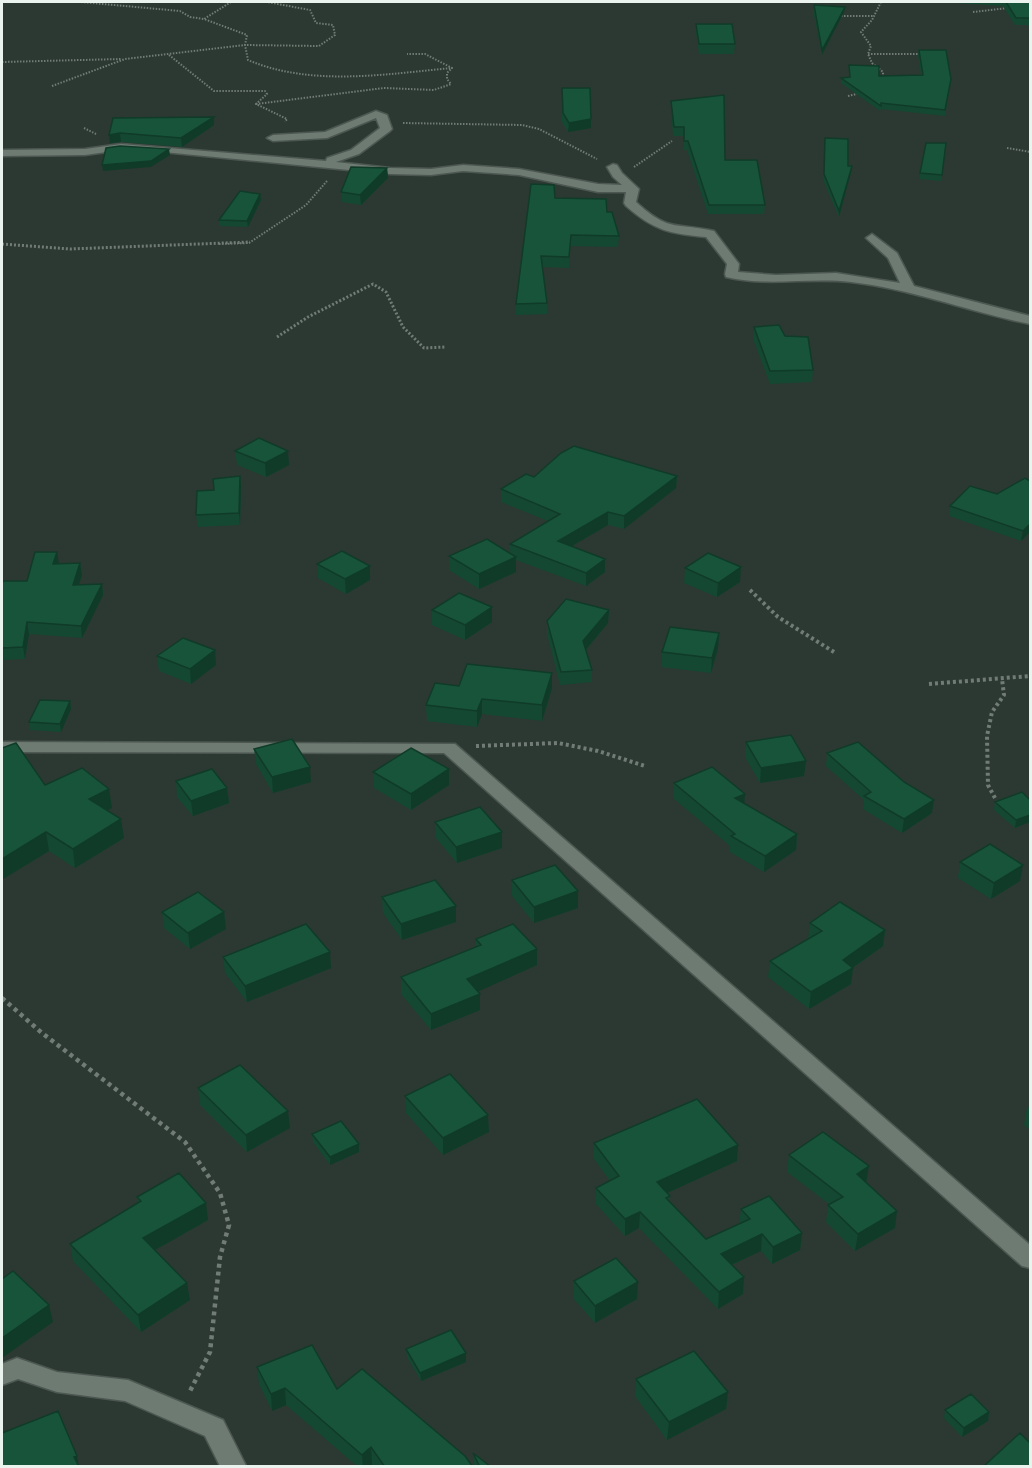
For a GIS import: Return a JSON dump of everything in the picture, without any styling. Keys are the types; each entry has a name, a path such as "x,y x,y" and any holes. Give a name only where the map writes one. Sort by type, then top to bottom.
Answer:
{"street":[{"path":"273,138 327,135 376,114 381,116 386,129 355,152 323,162"},
{"path":"2,153 85,152 120,147 323,162 390,171 431,172 463,168 519,172 598,188 633,189"},
{"path":"615,171 633,189"},
{"path":"633,189 630,203 648,220 666,230 710,234 733,264 731,274 750,279 848,278 909,289 1030,320"},
{"path":"872,238 893,256 909,289"},
{"path":"2,747 449,748 1030,1259"},
{"path":"2,1375 17,1368 57,1382 128,1391 214,1428 232,1467"}],"path":[{"path":"81,2 180,11 204,19 247,35 245,45 248,60 271,70 348,77 452,68"},
{"path":"204,19 231,2"},
{"path":"2,63 84,58 125,59 245,45 319,46 335,35 333,25 316,23 309,10 267,2"},
{"path":"881,2 872,20 861,32 871,46 868,54 872,63 883,72 883,81"},
{"path":"992,5 1002,8"},
{"path":"974,12 1011,8"},
{"path":"830,16 873,16"},
{"path":"407,54 420,52 429,54 452,68"},
{"path":"168,54 214,91 265,92 267,94 256,104"},
{"path":"868,54 923,54"},
{"path":"52,86 125,59"},
{"path":"256,104 282,103 402,87 430,90 446,88 451,84 447,79 452,68"},
{"path":"849,96 871,92"},
{"path":"256,104 287,119"},
{"path":"384,123 522,125 539,129 615,171 640,164 672,141"},
{"path":"1007,148 1030,152"},
{"path":"2,244 70,249 249,243 306,205 341,165"},
{"path":"277,337 308,317 372,284 382,288 394,304 403,328 424,348 445,347"},
{"path":"750,590 778,617 834,652"},
{"path":"929,684 1030,676"},
{"path":"995,798 988,785 987,736 992,712 1004,695 1002,679"},
{"path":"449,748 558,743 598,751 645,766"},
{"path":"2,998 42,1033 185,1142 220,1192 229,1225 220,1257 210,1352 178,1413"}],"building":[{"path":"1006,2 1030,2 1030,20 1029,18 1016,18"},
{"path":"814,5 845,7 822,50"},
{"path":"696,24 732,24 735,44 699,44"},
{"path":"919,50 946,50 951,79 945,110 881,103 881,106 841,78 850,77 849,65 879,66 879,76 923,75"},
{"path":"562,88 590,88 591,119 569,123 563,113"},
{"path":"724,95 725,160 757,160 765,205 709,205 688,141 684,141 684,127 674,127 671,101"},
{"path":"214,117 181,138 120,133 109,135 113,118"},
{"path":"825,138 848,139 848,166 852,166 839,211 824,174"},
{"path":"926,143 946,143 942,175 920,173"},
{"path":"120,146 169,149 151,161 102,165 106,148"},
{"path":"351,167 387,168 360,195 341,192"},
{"path":"531,184 554,185 555,198 606,199 607,212 612,212 619,236 571,235 569,257 541,256 547,303 516,304"},
{"path":"240,191 260,194 247,221 219,220"},
{"path":"779,325 785,336 808,337 813,370 770,371 754,327"},
{"path":"259,438 288,451 265,463 235,451"},
{"path":"574,446 677,476 624,516 608,512 558,541 605,559 586,573 510,544 560,514 501,489 526,474 534,477 561,453"},
{"path":"240,476 239,513 196,515 197,491 214,490 213,479"},
{"path":"1025,478 1030,481 1030,524 1023,531 950,506 970,486 997,494"},
{"path":"487,539 516,557 479,574 449,556"},
{"path":"342,551 370,566 345,579 317,564"},
{"path":"35,552 57,552 53,564 80,563 73,585 102,584 81,626 27,622 23,647 2,648 3,581 27,581"},
{"path":"708,553 741,567 718,583 685,568"},
{"path":"459,593 492,607 465,625 432,610"},
{"path":"566,599 609,610 583,641 592,670 561,672 547,621"},
{"path":"670,627 719,633 712,658 662,652"},
{"path":"183,638 215,650 190,669 157,656"},
{"path":"467,664 552,673 542,705 482,699 477,711 426,705 435,683 459,686"},
{"path":"40,700 70,701 60,724 29,722"},
{"path":"791,735 806,761 761,768 746,742"},
{"path":"292,739 310,767 272,777 254,749"},
{"path":"858,742 904,782 934,800 904,819 864,796 871,792 827,753"},
{"path":"16,743 45,785 82,768 109,789 89,799 121,819 73,849 46,832 2,859 2,748"},
{"path":"411,748 449,769 411,794 373,772"},
{"path":"712,767 745,794 735,798 797,834 765,856 731,836 735,834 674,783"},
{"path":"212,769 227,788 191,801 176,781"},
{"path":"1022,792 1030,800 1030,815 1016,820 995,802"},
{"path":"480,807 502,832 456,847 435,822"},
{"path":"990,844 1023,865 994,883 960,862"},
{"path":"555,865 578,891 534,907 512,880"},
{"path":"435,880 456,906 401,924 382,897"},
{"path":"198,892 224,912 188,933 162,912"},
{"path":"840,902 885,930 843,960 853,968 811,992 770,961 822,931 810,923"},
{"path":"306,924 330,952 245,986 223,957"},
{"path":"513,924 537,949 467,979 480,994 431,1014 401,977 481,945 476,939"},
{"path":"240,1065 288,1111 246,1135 198,1088"},
{"path":"450,1074 488,1115 443,1138 405,1096"},
{"path":"697,1099 738,1145 657,1182 670,1196 666,1198 706,1239 750,1219 741,1209 769,1196 802,1233 773,1247 762,1234 721,1254 744,1277 719,1292 640,1212 625,1219 596,1188 619,1176 594,1143"},
{"path":"341,1121 359,1144 330,1157 312,1134"},
{"path":"823,1132 869,1166 857,1174 897,1211 858,1234 828,1205 843,1197 789,1155"},
{"path":"179,1173 206,1203 143,1238 187,1283 138,1315 70,1244 141,1201 137,1197"},
{"path":"616,1258 638,1282 595,1306 574,1281"},
{"path":"13,1271 49,1305 2,1338 2,1279"},
{"path":"451,1330 466,1353 420,1373 406,1349"},
{"path":"312,1345 337,1389 362,1369 465,1456 473,1467 385,1467 371,1447 362,1455 285,1388 271,1394 257,1367"},
{"path":"694,1351 728,1392 669,1422 636,1379"},
{"path":"971,1394 989,1412 964,1428 945,1410"},
{"path":"58,1411 77,1456 74,1457 79,1467 2,1467 2,1433"},
{"path":"1020,1433 1030,1443 1030,1467 983,1467"},
{"path":"473,1453 491,1467 480,1467"}]}
